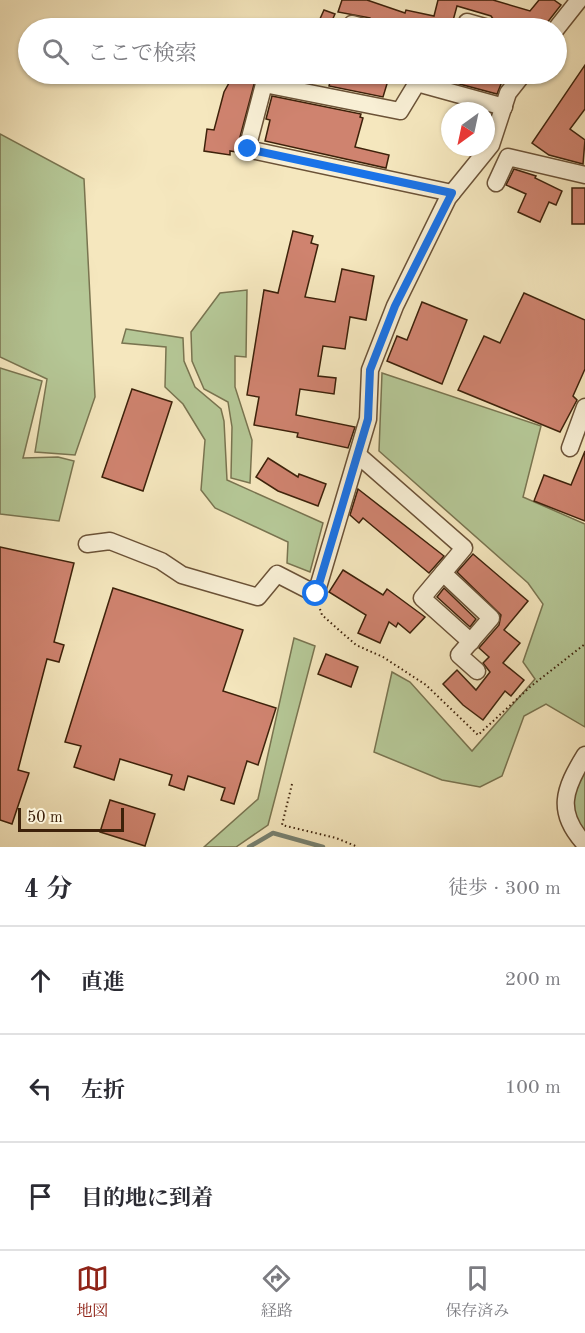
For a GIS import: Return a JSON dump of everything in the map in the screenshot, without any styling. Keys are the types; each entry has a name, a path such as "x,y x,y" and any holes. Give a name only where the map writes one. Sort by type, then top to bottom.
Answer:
{"street":[{"path":"565,18 580,0 585,9"},
{"path":"416,84 400,111 264,84 248,149 452,193"},
{"path":"421,84 504,107"},
{"path":"87,544 110,541 161,561 182,575 258,597 277,574 316,594 368,419 370,370 395,306 452,193 491,145 508,93 515,84"},
{"path":"496,183 508,158 585,175"},
{"path":"570,448 585,407"},
{"path":"358,455 464,548 422,598 471,642"},
{"path":"443,573 491,618 459,655 477,671"},
{"path":"585,755 568,783 565,800 567,815 574,832 585,844"}],"path":[{"path":"316,594 322,615 356,645 383,657 426,685 478,735 530,687 585,644"},
{"path":"292,784 282,825 336,838 358,847"}],"green space":[{"path":"0,134 84,179 95,397 75,455 35,452 47,379 0,357"},
{"path":"247,290 246,357 235,356 235,387 252,440 250,483 231,478 232,427 228,402 204,389 192,361 191,332 220,293"},
{"path":"126,329 183,338 184,361 195,387 221,409 224,421 227,480 323,523 310,572 287,563 288,542 215,508 201,490 205,440 183,404 165,387 166,347 122,343"},
{"path":"0,368 42,381 23,458 58,457 74,461 59,521 0,514"},
{"path":"382,373 541,426 523,497 585,524 585,727 546,704 524,716 502,776 480,787 442,780 374,752 392,672 410,682 472,751 535,679 523,662 543,604 528,583 379,451"},
{"path":"294,638 315,646 268,825 236,847 204,847 258,799"},
{"path":"585,763 585,836 571,820 572,784"}],"building":[{"path":"342,0 367,0 405,13 406,10 434,16 438,0 493,0 530,11 539,0 554,0 561,5 551,18 492,18 457,6 454,18 370,18 338,12"},
{"path":"324,10 335,14 333,18 320,18"},
{"path":"585,65 585,109 570,129 585,140 583,164 549,155 532,143"},
{"path":"228,84 254,84 236,152 230,151 230,155 204,151 207,129 214,130 224,92"},
{"path":"330,84 387,84 383,97 329,86"},
{"path":"460,84 501,84 497,94"},
{"path":"272,96 361,114 360,117 363,118 355,147 389,155 386,168 265,141 270,120 266,119"},
{"path":"514,169 536,176 535,178 562,191 556,205 549,202 540,222 518,212 526,194 506,185"},
{"path":"572,188 585,188 585,224 572,224"},
{"path":"293,231 313,236 311,243 318,245 305,297 335,302 342,269 374,276 366,320 350,317 345,349 323,346 318,376 336,378 334,394 300,389 296,415 355,427 348,448 297,437 298,433 254,425 259,397 247,395 264,290 278,293"},
{"path":"524,293 585,320 585,369 573,396 577,400 560,432 458,390 484,336 500,343"},
{"path":"422,302 467,320 442,384 387,361 397,336 407,340"},
{"path":"132,389 172,402 143,491 102,477"},
{"path":"585,451 585,521 534,501 544,475 571,485"},
{"path":"268,458 298,477 299,474 326,484 318,506 278,491 256,477"},
{"path":"358,489 444,556 429,573 363,518 359,523 350,515"},
{"path":"0,547 74,563 54,642 64,645 59,662 47,659 18,770 29,773 12,824 0,820"},
{"path":"473,554 528,601 504,630 520,643 503,663 524,680 511,696 505,691 483,720 463,705 443,684 457,670 476,690 490,672 483,663 489,657 479,648 499,625 501,615 457,572"},
{"path":"343,570 383,595 387,589 425,617 410,633 398,623 396,627 389,622 380,643 358,633 366,615 329,592"},
{"path":"113,588 243,630 223,691 276,708 258,765 247,761 234,804 221,800 225,788 188,776 184,790 169,785 172,775 120,759 114,780 74,767 81,746 65,742"},
{"path":"444,588 476,619 470,627 437,597"},
{"path":"326,654 358,667 351,687 318,674"},
{"path":"110,800 155,814 145,846 100,832"}],"waterway":[{"path":"249,847 273,833 323,847"}],"route":[{"path":"248,149 452,193 395,306 370,370 368,419 316,594"}]}
